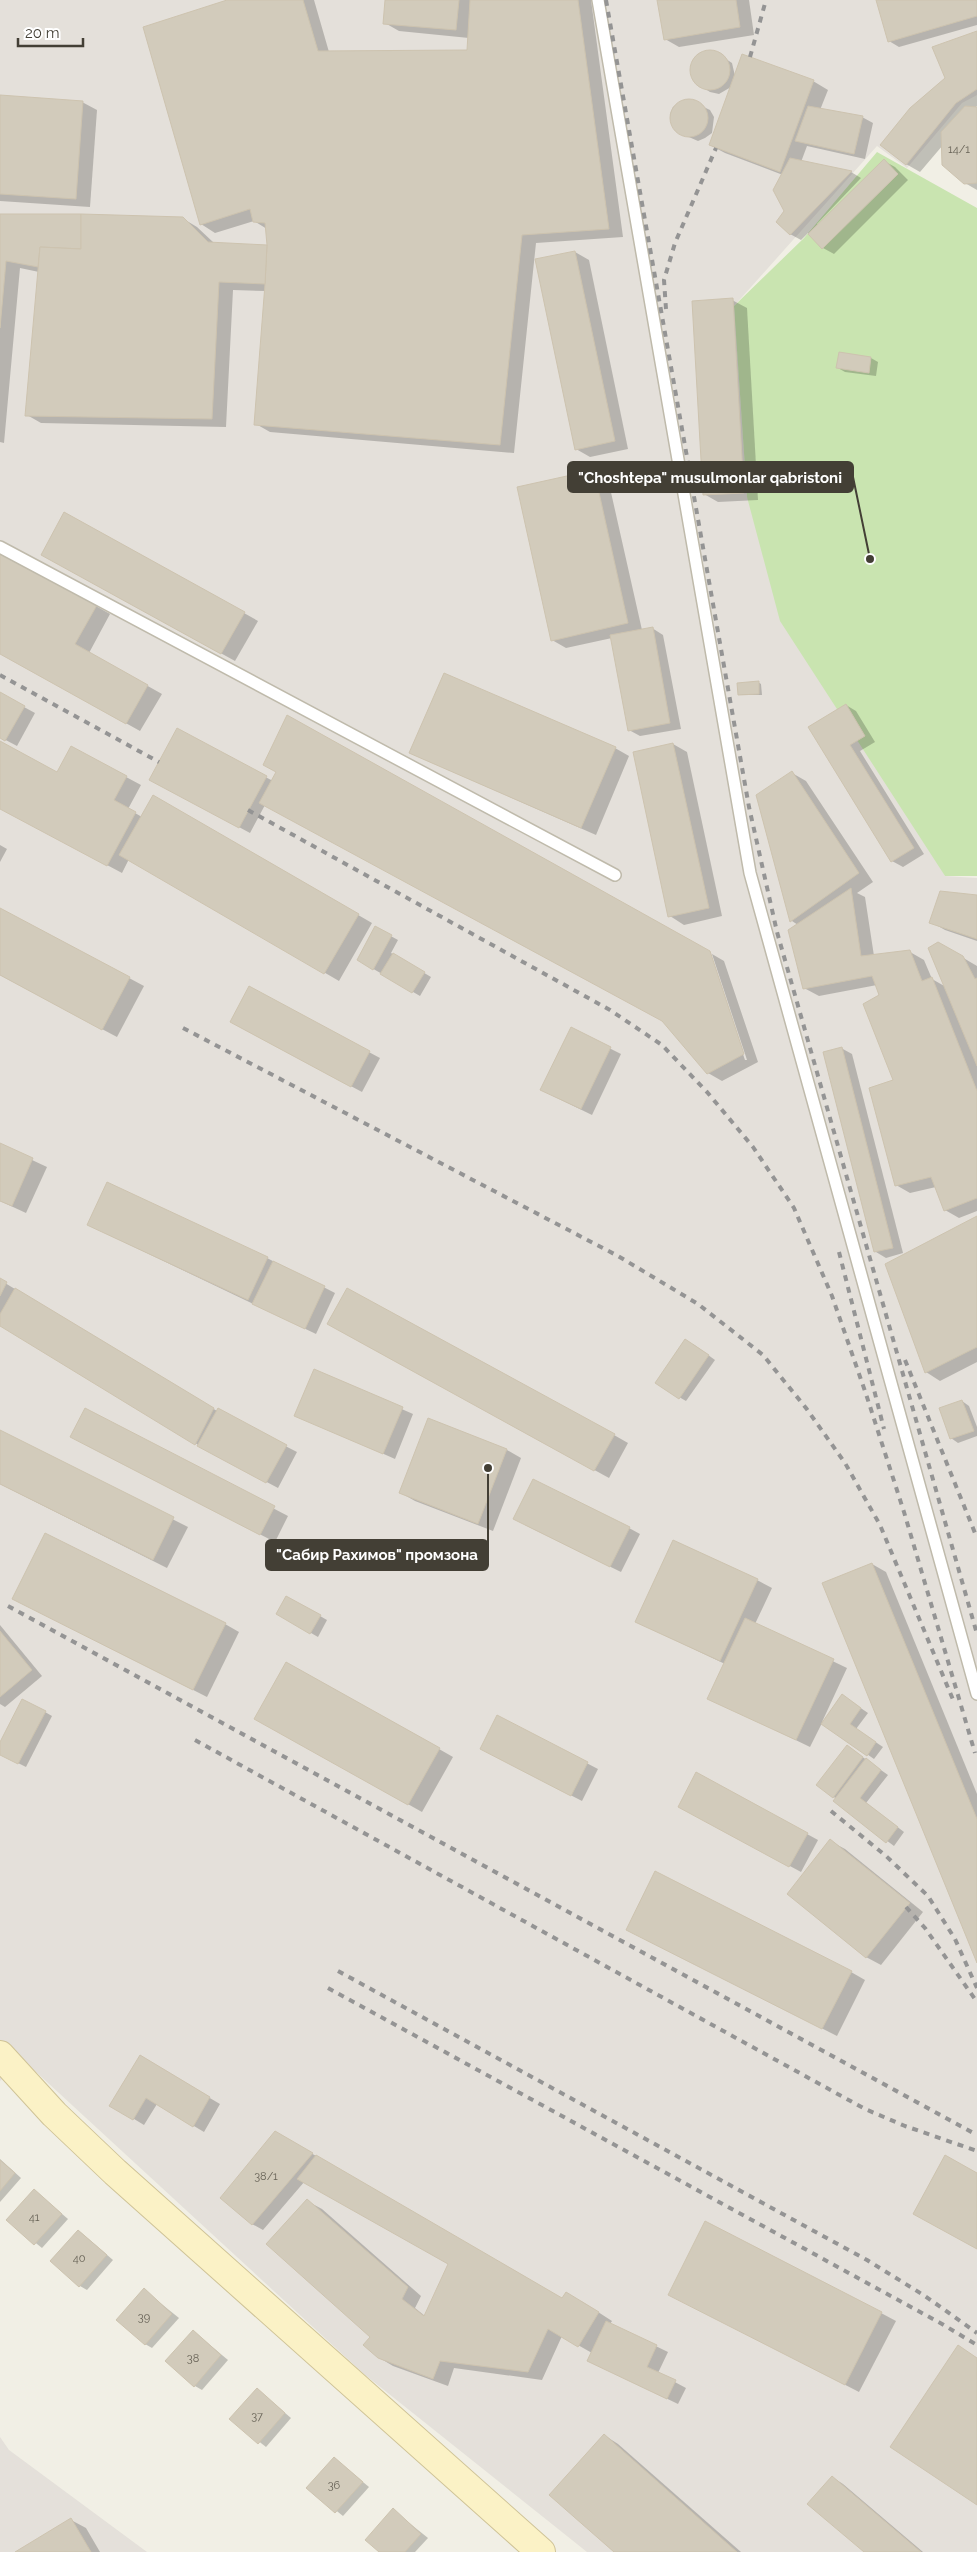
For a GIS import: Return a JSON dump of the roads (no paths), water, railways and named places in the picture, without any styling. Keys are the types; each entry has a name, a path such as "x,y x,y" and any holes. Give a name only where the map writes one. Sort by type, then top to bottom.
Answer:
{"street":[{"path":"0,2056 54,2114 115,2172 540,2552"}],"lane":[{"path":"598,0 750,873 977,1694"},
{"path":"0,547 616,875"}],"railway":[{"path":"606,0 749,807 777,932 977,1634"},
{"path":"750,57 766,0"},
{"path":"666,309 664,280 675,243 716,148"},
{"path":"0,675 159,762"},
{"path":"248,810 610,1010 662,1045 707,1092 753,1147 794,1208 832,1296 904,1512 975,1753"},
{"path":"183,1028 618,1256 698,1304 763,1355 806,1408 845,1463 880,1525 954,1702"},
{"path":"839,1252 884,1429"},
{"path":"905,1360 977,1538"},
{"path":"8,1606 977,2135"},
{"path":"195,1740 865,2109 905,2126 977,2151"},
{"path":"831,1811 886,1856 928,1896 955,1939 977,1988"},
{"path":"906,1907 925,1928 977,2002"},
{"path":"338,1971 867,2260 925,2296 977,2333"},
{"path":"328,1988 942,2324 977,2345"}],"place":[{"name":"\"Choshtepa\" musulmonlar qabristoni","path":"870,559"},
{"name":"\"Сабир Рахимов\" промзона","path":"488,1468"}]}
